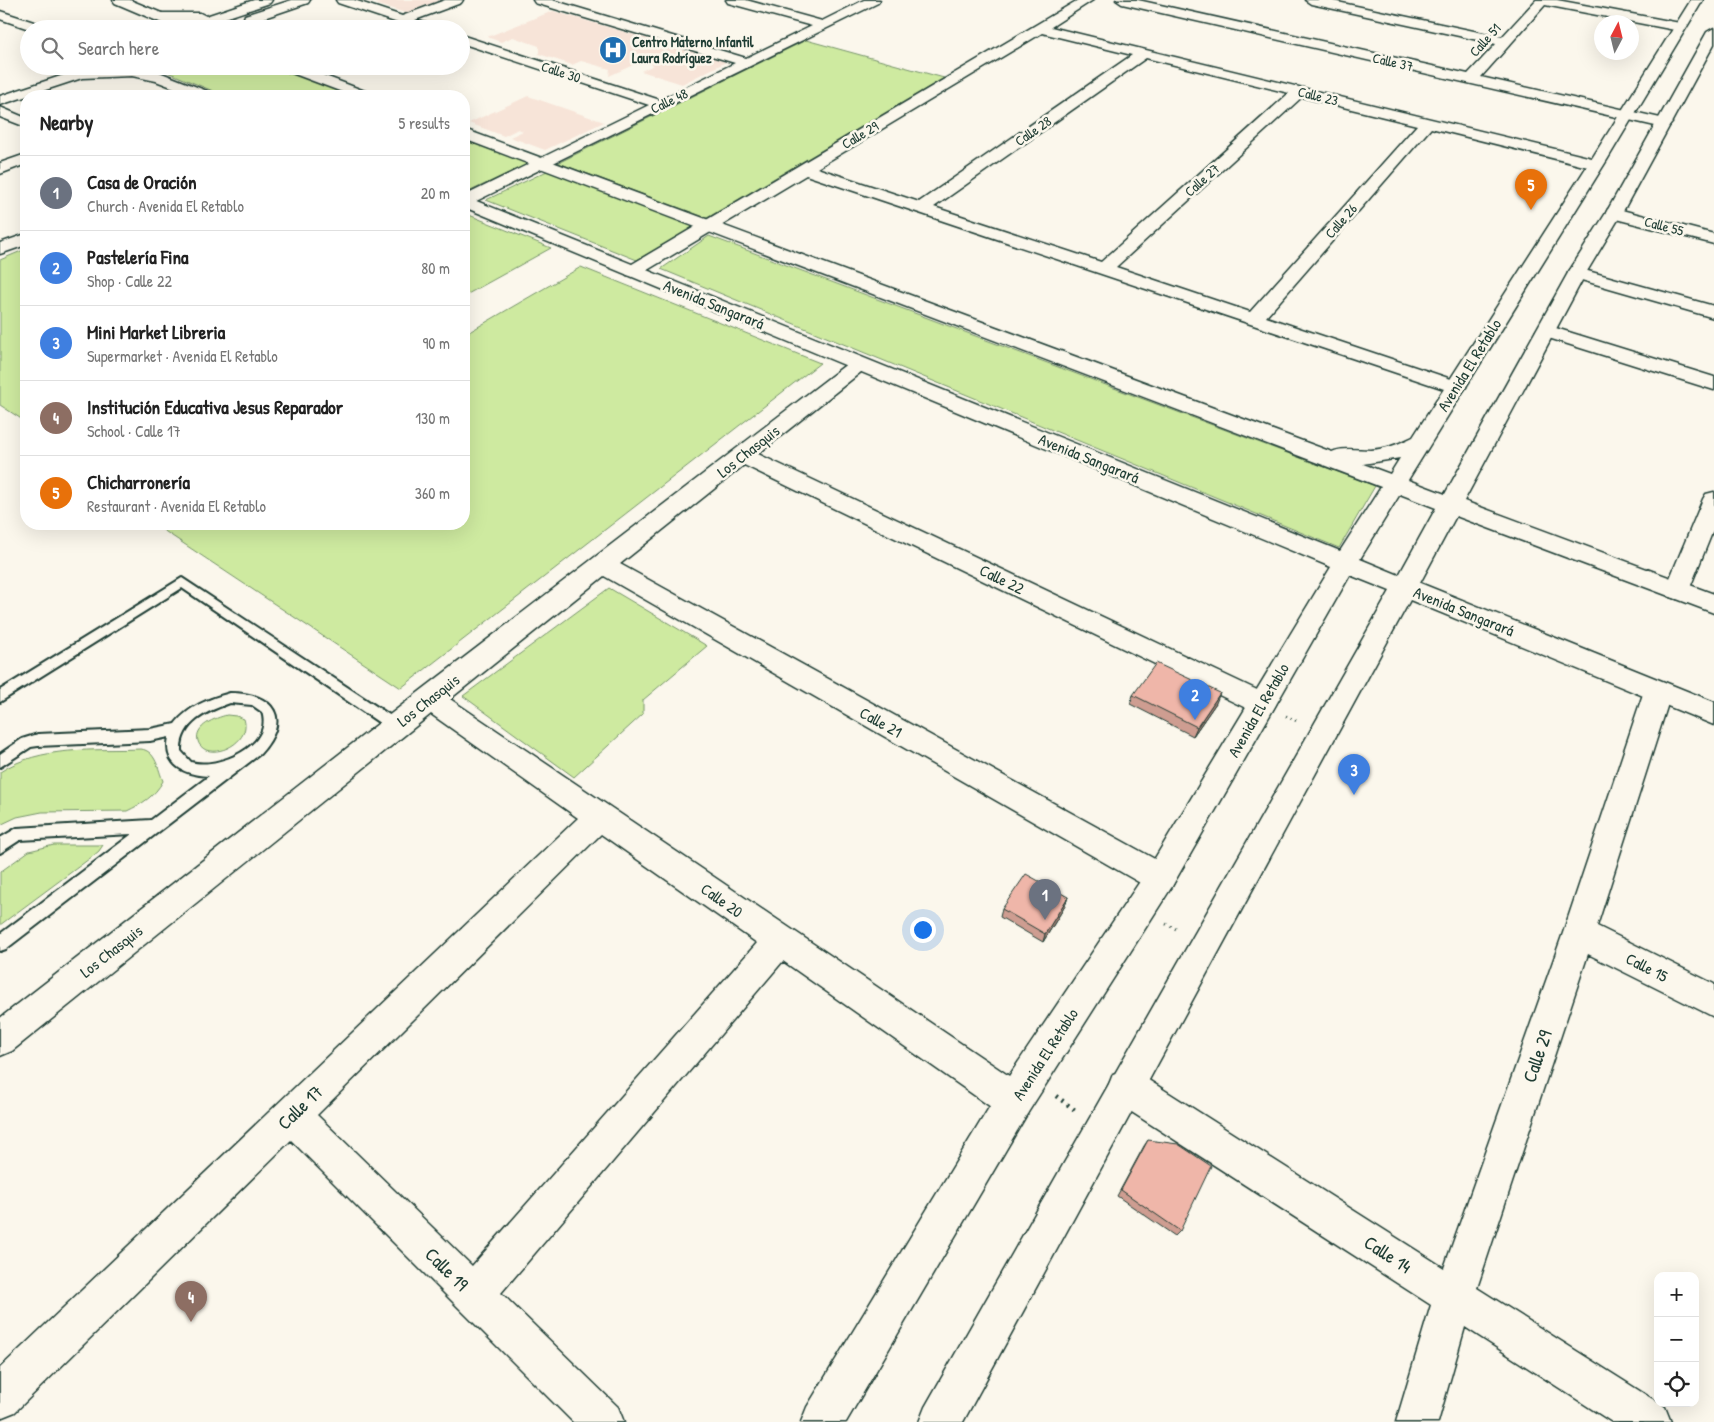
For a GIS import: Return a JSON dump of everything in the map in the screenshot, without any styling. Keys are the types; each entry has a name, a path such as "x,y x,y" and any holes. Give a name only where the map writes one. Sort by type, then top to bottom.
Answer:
{"street":[{"path":"119,0 165,20"},
{"path":"206,20 266,0"},
{"path":"244,20 304,0"},
{"path":"342,0 402,20 457,0"},
{"path":"539,0 748,63"},
{"path":"732,0 824,25"},
{"name":"Calle 48","path":"470,199 874,0"},
{"name":"Calle 29","path":"633,271 1087,0"},
{"name":"Calle 37","path":"1122,0 1664,123"},
{"path":"1311,0 1506,42"},
{"path":"1543,0 1680,27"},
{"name":"Calle 51","path":"1471,80 1543,0"},
{"name":"Avenida El Retablo","path":"822,1422 1022,1090 1160,878 1344,563 1393,483 1456,387 1697,0"},
{"path":"1387,16 1400,5"},
{"path":"158,17 192,18 236,10"},
{"path":"0,15 20,22"},
{"path":"248,20 256,16"},
{"name":"Calle 23","path":"1040,28 1596,164"},
{"path":"940,1422 1405,587 1577,273 1614,213 1712,41"},
{"name":"Calle 30","path":"470,42 662,105"},
{"name":"Calle 28","path":"922,208 1144,54"},
{"path":"0,87 36,75"},
{"path":"34,90 78,75"},
{"path":"58,82 84,75"},
{"path":"152,75 159,77"},
{"path":"154,75 192,90"},
{"path":"310,75 349,90"},
{"name":"Calle 27","path":"1104,269 1300,92"},
{"path":"0,101 20,94"},
{"path":"0,111 20,120"},
{"name":"Calle 26","path":"1254,319 1428,123"},
{"path":"470,136 707,227 1714,604"},
{"path":"0,168 20,161"},
{"path":"804,169 1456,387"},
{"name":"Avenida Sangarará","path":"470,204 1714,714"},
{"name":"Calle 55","path":"1614,213 1714,239"},
{"path":"0,249 20,241"},
{"path":"1577,273 1714,312"},
{"path":"1546,331 1714,384"},
{"name":"Los Chasquis","path":"0,1038 429,699 859,364"},
{"path":"1314,454 1361,458 1383,456 1400,452 1421,442"},
{"name":"Calle 22","path":"742,455 1262,704"},
{"path":"1677,590 1714,499"},
{"name":"Calle 21","path":"603,565 1160,878"},
{"name":"Calle 29","path":"1417,1422 1454,1297 1579,933 1658,691"},
{"name":"Calle 20","path":"429,699 780,940 1022,1090"},
{"name":"Calle 17","path":"0,1398 600,816"},
{"name":"Calle 15","path":"1579,933 1714,1001"},
{"path":"473,1295 780,940"},
{"name":"Calle 14","path":"1126,1086 1650,1422"},
{"name":"Calle 19","path":"292,1115 603,1422"}],"lane":[{"path":"0,697 182,582 395,726"},
{"path":"0,944 155,826 258,747 267,736 271,725 270,715 265,706 256,700 237,698 215,702 200,709 188,718 179,729 174,740 174,751 178,760 187,767 215,769 241,760"},
{"path":"0,761 27,744 38,740 150,735 179,729"},
{"path":"0,846 17,834 155,826"}],"path":[{"path":"1262,704 1322,734"},
{"path":"1140,909 1205,946"},
{"path":"1022,1090 1103,1128"}],"shaded area":[{"path":"386,0 441,0 406,13 376,4"},
{"name":"Centro Materno Infantil Laura Rodríguez","path":"553,11 726,62 682,84 641,71 654,65 642,61 609,76 610,69 581,61 572,65 539,54 539,46 513,37 501,42 487,37"},
{"path":"528,96 604,122 545,150 510,137 523,131 518,129 504,136 470,123"}],"green space":[{"path":"806,40 944,78 707,218 558,163"},
{"path":"175,75 297,75 337,90 211,90"},
{"path":"470,140 530,163 470,191"},
{"path":"547,171 695,227 637,260 486,200"},
{"path":"470,215 551,248 470,293"},
{"path":"709,236 1375,486 1339,548 661,269"},
{"path":"20,252 20,418 0,405 0,260"},
{"path":"581,267 820,363 401,688 163,530 470,530 470,332"},
{"path":"609,588 707,646 643,700 643,714 574,777 463,696"},
{"path":"227,715 244,719 245,726 240,739 227,748 213,751 206,750 198,741 199,731 211,721"},
{"path":"146,750 153,757 163,781 148,799 127,811 42,812 17,817 0,825 0,772 16,763 50,753"},
{"path":"54,845 103,845 93,856 0,925 0,872 29,851"}],"building":[{"path":"1156,663 1220,693 1197,727 1133,695"},
{"path":"1026,874 1068,897 1045,934 1002,909"},
{"path":"1148,1140 1178,1144 1211,1166 1180,1231 1121,1190"}],"place":[{"name":"Centro Materno Infantil Laura Rodríguez","path":"613,50"},
{"name":"Chicharronería","path":"1531,210"},
{"name":"Pastelería Fina","path":"1195,720"},
{"name":"Mini Market Libreria","path":"1354,795"},
{"name":"Casa de Oración","path":"1045,920"},
{"name":"Institución Educativa Jesus Reparador","path":"191,1322"}]}
